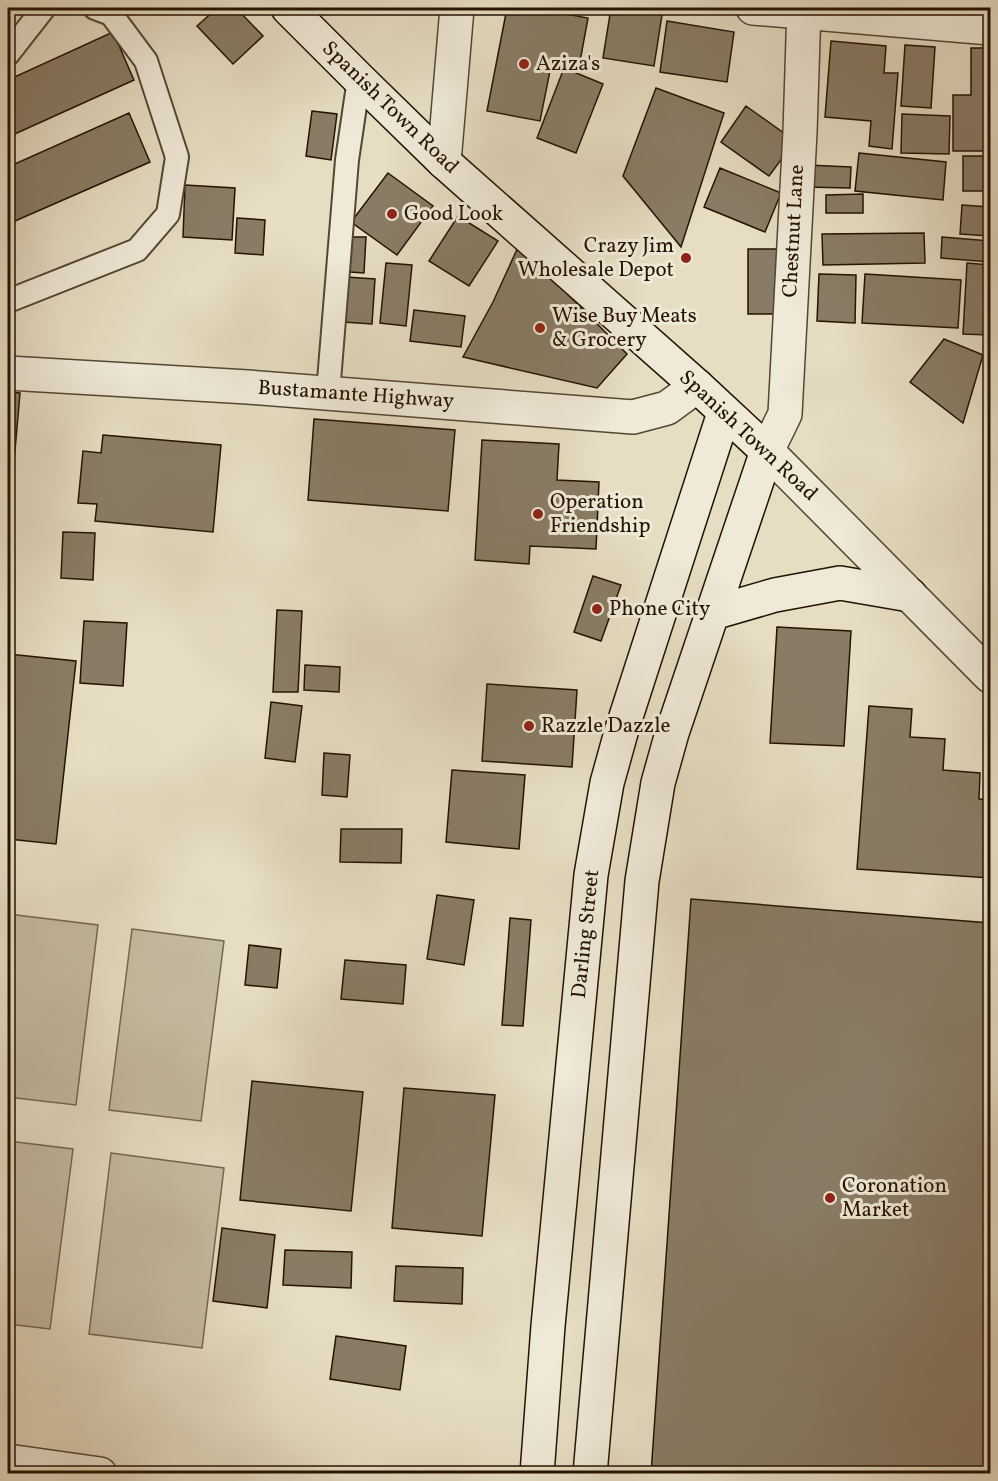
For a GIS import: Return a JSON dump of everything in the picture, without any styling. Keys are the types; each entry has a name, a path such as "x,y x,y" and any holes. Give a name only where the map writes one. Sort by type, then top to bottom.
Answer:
{"street":[{"name":"Spanish Town Road","path":"288,8 444,162 767,451 990,676"},
{"path":"444,162 457,8"},
{"path":"753,8 804,10 990,28"},
{"name":"Chestnut Lane","path":"767,451 785,414 804,10"},
{"name":"Bustamante Highway","path":"8,373 236,386 633,417 667,408 697,386"},
{"name":"Darling Street","path":"537,1473 548,1326 591,875 607,783 622,729 724,412"},
{"path":"590,1473 642,881 658,783 672,732 767,451"},
{"path":"713,613 775,595 840,583 910,595"},
{"path":"8,1461 100,1473"}],"lane":[{"path":"8,54 44,8"},
{"path":"8,301 137,250 168,214 177,157 146,62 111,15 95,8"},
{"path":"328,393 347,160 359,80"}],"shaded area":[{"path":"8,914 98,925 76,1105 8,1097"},
{"path":"132,929 224,941 201,1121 109,1110"},
{"path":"8,1141 73,1149 50,1329 8,1324"},
{"path":"111,1153 224,1168 202,1348 89,1334"}],"building":[{"path":"217,8 236,8 263,36 233,64 197,26"},
{"name":"Aziza's","path":"507,8 533,8 588,18 579,67 552,61 540,121 487,111"},
{"path":"611,8 662,15 654,66 603,58"},
{"path":"667,21 734,32 727,82 660,72"},
{"path":"113,32 134,80 8,137 8,80"},
{"path":"831,41 886,46 884,73 898,73 892,149 869,146 871,121 825,117"},
{"path":"905,45 935,47 931,108 901,106"},
{"path":"971,48 990,48 990,151 953,151 953,95 971,95"},
{"path":"564,68 603,84 576,153 537,138"},
{"path":"656,88 724,113 681,247 623,176"},
{"path":"746,106 795,141 769,176 721,142"},
{"path":"312,111 337,114 331,160 306,156"},
{"path":"129,113 150,162 8,224 8,167"},
{"path":"902,114 950,116 949,154 901,153"},
{"path":"859,153 946,162 943,200 855,191"},
{"path":"963,156 990,156 990,191 963,191"},
{"path":"807,165 851,167 850,188 806,187"},
{"path":"720,168 781,193 765,232 704,207"},
{"name":"Good Look","path":"388,173 433,206 397,255 351,222"},
{"path":"185,185 235,188 232,240 183,237"},
{"path":"863,194 863,213 826,213 826,195"},
{"path":"962,205 990,207 990,236 960,234"},
{"path":"458,216 498,241 469,286 429,261"},
{"path":"237,218 265,220 263,255 235,253"},
{"path":"924,233 925,263 823,265 822,234"},
{"path":"351,237 366,237 364,273 350,272"},
{"path":"942,237 990,241 990,262 941,258"},
{"name":"Wise Buy Meats & Grocery","path":"519,245 627,354 597,388 463,357 493,302"},
{"path":"748,249 784,249 783,314 748,314"},
{"path":"386,263 412,265 406,326 380,323"},
{"path":"967,263 990,265 990,335 963,334"},
{"path":"819,274 856,275 855,323 817,321"},
{"path":"865,274 961,280 958,328 862,323"},
{"path":"346,277 375,279 372,324 343,322"},
{"path":"414,310 465,316 461,347 410,341"},
{"path":"944,339 983,355 963,423 910,382"},
{"path":"8,392 20,393 9,520 8,520"},
{"path":"314,419 455,430 448,511 308,500"},
{"path":"103,435 221,445 213,532 95,521 97,504 78,503 83,451 101,453"},
{"name":"Operation Friendship","path":"482,440 559,444 557,480 599,482 596,549 530,546 529,564 475,560"},
{"path":"63,532 95,533 93,580 61,578"},
{"name":"Phone City","path":"593,576 621,585 601,641 574,632"},
{"path":"277,610 302,611 298,692 273,692"},
{"path":"84,621 127,623 123,686 80,683"},
{"path":"777,627 851,631 844,746 770,743"},
{"path":"8,654 76,661 56,844 8,839"},
{"path":"305,665 340,667 339,692 304,690"},
{"name":"Razzle Dazzle","path":"487,684 577,690 572,767 482,761"},
{"path":"271,702 302,706 295,762 265,758"},
{"path":"869,706 912,709 910,737 945,739 943,770 980,773 979,799 990,800 990,878 857,869"},
{"path":"324,753 350,755 347,797 322,795"},
{"path":"452,770 525,775 519,849 446,842"},
{"path":"341,829 402,829 401,863 340,862"},
{"path":"437,895 474,900 464,965 427,959"},
{"name":"Coronation Market","path":"691,899 990,923 990,1474 651,1474"},
{"path":"510,918 531,920 523,1026 502,1025"},
{"path":"249,945 281,949 277,988 245,985"},
{"path":"345,960 406,965 403,1004 341,999"},
{"path":"252,1081 363,1092 351,1211 240,1200"},
{"path":"404,1088 495,1095 482,1236 392,1228"},
{"path":"222,1228 275,1235 267,1308 213,1301"},
{"path":"285,1250 352,1252 351,1288 283,1285"},
{"path":"396,1266 463,1268 462,1304 394,1301"},
{"path":"336,1336 406,1346 400,1390 330,1379"}],"place":[{"name":"Aziza's","path":"524,64"},
{"name":"Good Look","path":"392,214"},
{"name":"Crazy Jim Wholesale Depot","path":"686,258"},
{"name":"Wise Buy Meats & Grocery","path":"540,328"},
{"name":"Operation Friendship","path":"538,514"},
{"name":"Phone City","path":"597,609"},
{"name":"Razzle Dazzle","path":"529,726"},
{"name":"Coronation Market","path":"830,1198"}]}
